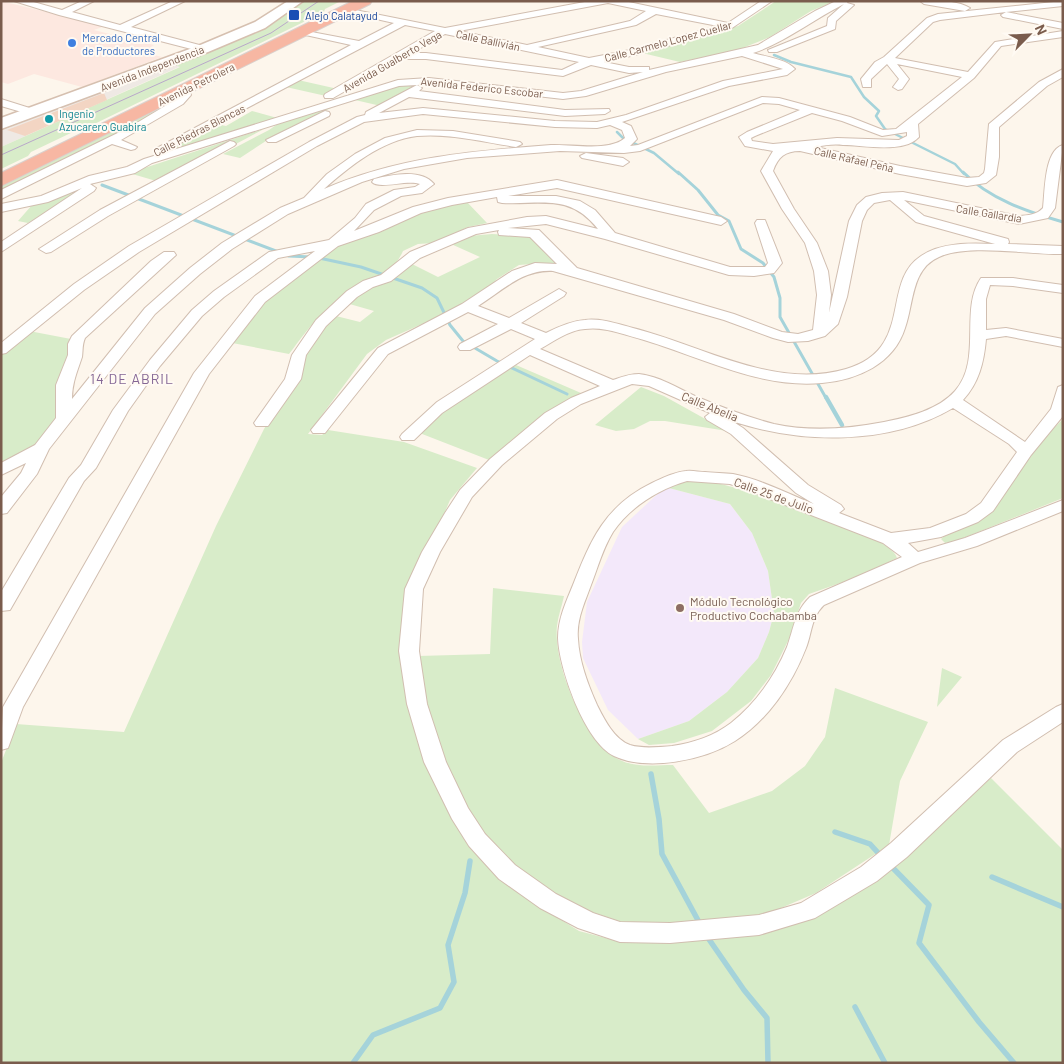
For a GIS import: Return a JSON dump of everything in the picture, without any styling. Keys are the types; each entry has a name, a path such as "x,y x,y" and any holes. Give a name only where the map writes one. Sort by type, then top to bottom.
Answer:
{"highway":[{"name":"Avenida Petrolera","path":"1,172 350,6 365,1"},
{"name":"Avenida Petrolera","path":"1,180 304,32 350,6"}],"street":[{"path":"18,1 203,49"},
{"path":"62,13 90,1"},
{"path":"120,28 181,1"},
{"name":"Avenida Independencia","path":"1,124 203,49 260,25 297,1"},
{"path":"608,1 729,26"},
{"name":"Avenida Gualberto Vega","path":"301,112 443,31 608,1"},
{"name":"Calle Carmelo Lopez Cuellar","path":"401,56 426,56 563,73 591,61 631,53 729,26 768,1"},
{"name":"Avenida Federico Escobar","path":"1,208 39,200 93,179 131,170 148,161 398,83 429,81 563,96 590,92 664,68 747,52 773,42 818,13 844,1"},
{"path":"747,52 776,50 815,32 828,29 833,24 831,20 852,1"},
{"path":"924,1 1063,26"},
{"path":"867,85 866,79 873,70 888,59 930,20 938,17 1063,2"},
{"name":"Calle Ballivián","path":"350,6 403,22 629,70 664,68"},
{"path":"523,48 634,23 654,11"},
{"path":"1024,18 1063,16"},
{"name":"Calle Piedras Blancas","path":"1,248 55,210 113,173 403,22"},
{"path":"304,32 360,44"},
{"path":"294,206 369,175 422,162 518,148 640,148 762,100 779,102 846,119 882,133 897,132 970,76 998,44 1063,34"},
{"path":"360,119 423,111 555,124 597,125 612,122 713,87 790,70 784,65 747,52"},
{"path":"888,59 970,76"},
{"path":"888,59 904,79 898,87"},
{"path":"624,81 632,76 629,70"},
{"name":"Calle Rafael Peña","path":"792,147 826,151 927,175 967,182 982,180 990,175 995,156 993,150 993,126 1043,84 1063,72"},
{"path":"1,350 79,287 134,249 313,144 429,81"},
{"path":"1,195 111,140 179,102 186,95 185,90"},
{"path":"407,93 565,113 605,111"},
{"path":"272,140 360,94"},
{"path":"1,102 32,112"},
{"path":"792,147 750,145 745,137 810,110"},
{"path":"46,248 104,213 279,119"},
{"path":"608,148 624,144 631,139 627,128 612,122"},
{"path":"820,333 824,295 821,271 811,243 788,209 767,171 770,160 782,150 832,141 900,143 913,137 912,122"},
{"path":"1,509 29,474 41,448 150,311 195,271 227,246 309,197 345,166 404,135 427,133 482,138 518,148"},
{"path":"111,140 131,147"},
{"name":"Calle Gallardía","path":"893,196 904,196 1019,220 1044,215 1049,208 1055,158 1063,148"},
{"path":"540,149 623,162"},
{"path":"1,742 13,707 202,373 260,299 333,243 359,221 370,207 398,193 418,190 428,184 426,180 408,178 343,186"},
{"path":"3,605 77,478 88,468 121,410 155,363 198,313 219,294 274,255 333,243 374,229 417,210 452,200 533,186 565,184 721,221"},
{"path":"319,430 383,351 397,342 468,307 522,271 537,267 573,272 798,339 820,333 831,324 837,309 844,265 855,223 862,207 870,200 893,196 920,219 1000,241 1058,250"},
{"path":"452,200 481,198 573,202 588,211 610,236"},
{"path":"262,423 293,379 299,355 321,323 352,294 368,284 386,278 415,255 460,236 497,225 538,220 610,236 729,271 763,272 769,270 774,263 761,223"},
{"path":"460,236 478,233 534,233 573,272"},
{"path":"408,438 436,411 530,349 573,326 598,325 663,340 720,361 753,370 797,378 825,377 848,373 863,367 877,359 892,343 898,329 911,274 918,264 934,253 965,248 1058,250"},
{"path":"64,418 64,385 75,355 74,344 79,336 156,264 169,255"},
{"name":"Calle Abelia","path":"1063,289 1013,282 986,281 983,285 980,299 979,335 974,366 968,384 953,401 929,415 879,428 842,433 794,432 732,415 640,378 630,379 576,401 551,416 496,462 466,494 431,552 414,589 409,651 417,704 435,762 460,813 477,840 507,872 548,901 586,921 628,933 670,933 759,925 807,911 869,874 899,850 1010,746 1063,712"},
{"path":"465,346 508,325 559,293"},
{"path":"468,307 508,325 547,339"},
{"path":"979,335 1006,332 1063,343"},
{"path":"530,349 612,386"},
{"path":"663,387 682,402 737,431 802,489 881,535"},
{"name":"Calle 25 de Julio","path":"881,535 917,537 935,534 972,518 987,507 1059,410 1063,390"},
{"path":"953,401 1015,441 1024,455"},
{"path":"1,470 41,448"},
{"name":"Calle 25 de Julio","path":"914,559 904,548 881,535 744,483 710,476 686,476 669,480 624,510 607,529 586,574 571,614 568,639 576,676 590,710 608,737 620,750 641,755 663,755 696,748 726,736 746,722 771,694 797,646 807,608 816,600 914,559 951,550 991,536 1063,505"}],"shaded area":[{"name":"Mercado Central de Productores","path":"1,1 105,26 94,30 154,45 143,52 162,57 82,87 34,74 8,84 1,82"},
{"name":"Ingenio Azucarero Guabira","path":"174,64 181,66 1,147 1,131"},
{"name":"Módulo Tecnológico Productivo Cochabamba","path":"665,487 730,504 752,533 768,571 774,613 769,632 758,658 727,692 689,721 638,739 608,710 583,658 582,642 587,602 622,527"}],"green space":[{"path":"303,1 341,1 325,9 324,12 84,129 75,131 31,152 28,156 1,169 1,147 180,67 174,64 284,14"},
{"path":"776,1 835,1 811,11 770,37 735,51 680,62 638,52 738,26"},
{"path":"298,80 338,89 326,96 286,87"},
{"path":"405,84 418,84 381,106 355,100 361,96"},
{"path":"347,100 272,137 240,158 223,154 269,130 282,121"},
{"path":"164,104 168,105 142,122 1,193 1,184"},
{"path":"252,111 281,119 124,170 216,124 226,126"},
{"path":"264,129 163,183 129,173"},
{"path":"101,179 28,223 18,221 32,205"},
{"path":"466,201 487,223 468,227 434,243 418,244 403,251 397,262 379,279 320,316 289,354 227,342 263,299 341,243 399,218"},
{"path":"492,234 531,236 562,266 546,263 519,265 497,279 490,287 447,313 386,340 367,354 308,434 322,435 328,430 404,442 477,468 450,500 439,526 406,587 400,659 427,759 536,904 579,931 617,941 758,934 883,872 991,778 1063,850 1063,1063 1,1063 1,763 16,724 124,732 216,526 264,429 287,393 306,350 332,315 360,322 374,311 346,303 410,263 438,277 480,257 451,244 469,236"},
{"path":"29,331 71,339 60,414 36,445 1,466 1,355"},
{"path":"516,365 581,393 533,424 489,460 417,432 473,390"},
{"path":"641,387 664,396 727,431 665,421 650,421 634,429 616,431 595,425"},
{"path":"1063,419 1063,498 956,541 945,543 941,539 1012,480 1046,436"},
{"path":"700,480 743,490 808,510 868,535 888,547 897,558 863,575 809,594 801,603 789,639 771,675 751,701 712,731 674,743 649,745 638,739 689,721 727,692 758,658 769,632 774,613 768,571 752,533 730,504 665,487 678,481"},
{"path":"493,588 564,596 557,626 560,661 574,701 595,737 607,751 626,763 646,766 673,765 709,813 772,791 805,766 825,737 835,688 928,722 900,781 889,845 816,893 767,914 682,926 614,922 562,902 502,860 471,822 445,771 424,709 418,656 490,654"},
{"path":"942,668 962,677 937,707"}],"building":[{"name":"Ingenio Azucarero Guabira","path":"104,93 107,100 25,136 7,130"}],"waterway":[{"path":"774,55 791,62 851,77 864,97 879,111 876,116 885,129 955,164 964,174"},
{"path":"617,132 623,138 654,153 679,174"},
{"path":"678,172 698,190 718,215 729,221 741,249 763,263 774,277 780,298 780,317 826,398"},
{"path":"963,172 997,197 1036,214 1063,222"},
{"path":"102,185 289,256 311,257"},
{"path":"319,258 361,267 422,288 437,298 450,325 463,341 497,361 567,394"},
{"path":"826,397 842,425"},
{"path":"651,774 659,819 662,854 700,924"},
{"path":"835,832 870,844 881,856"},
{"path":"353,1063 373,1035 440,1008 454,982 448,945 465,893 470,861"},
{"path":"890,865 929,905 919,943 979,1022 1014,1063"},
{"path":"992,877 1063,907"},
{"path":"706,935 744,990 767,1018 768,1063"},
{"path":"855,1007 885,1063"}],"tram line":[{"path":"1,155 271,33 319,1"}],"place":[{"name":"Alejo Calatayud","path":"294,15"},
{"name":"Mercado Central de Productores","path":"72,43"},
{"name":"Ingenio Azucarero Guabira","path":"49,119"},
{"name":"Módulo Tecnológico Productivo Cochabamba","path":"680,608"}],"district":[{"name":"14 DE ABRIL","path":"132,378"}]}
